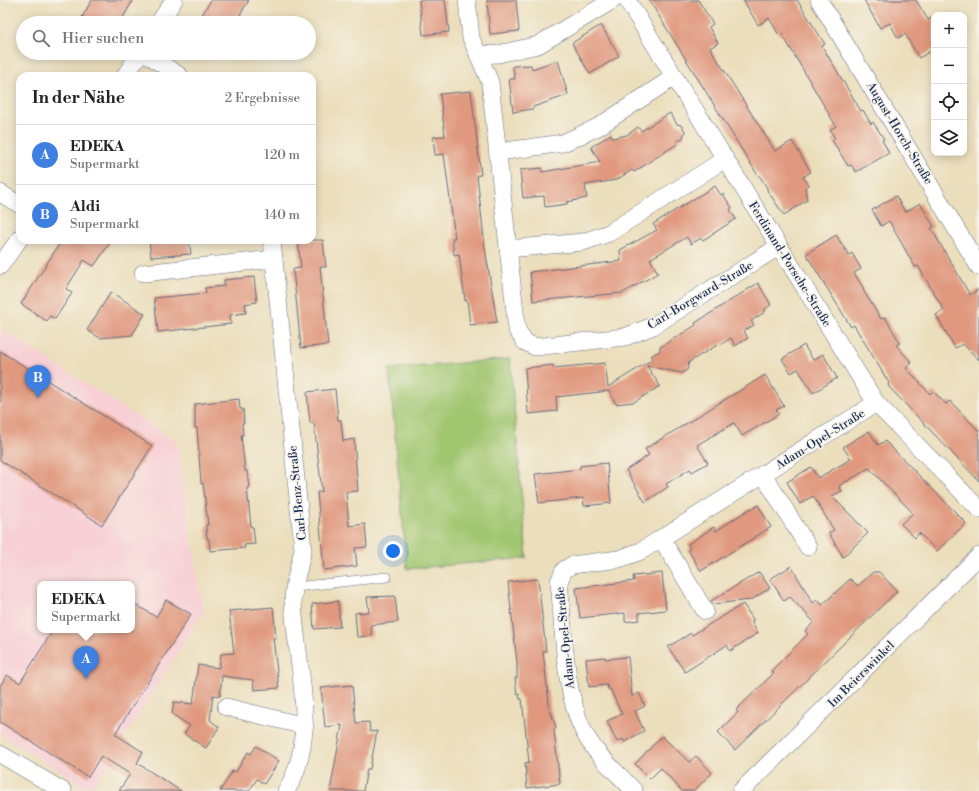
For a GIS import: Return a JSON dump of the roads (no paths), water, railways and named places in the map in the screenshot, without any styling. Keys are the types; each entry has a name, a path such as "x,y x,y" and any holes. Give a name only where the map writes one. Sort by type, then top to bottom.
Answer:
{"street":[{"path":"164,16 174,0"},
{"name":"Carl-Borgward-Straße","path":"467,0 471,38 490,82 517,330 525,342 535,347 625,337 653,326 778,247"},
{"path":"479,55 498,54 538,45 613,0"},
{"name":"Ferdinand-Porsche-Straße","path":"627,0 778,247 876,403 979,508"},
{"name":"August-Horch-Straße","path":"819,0 979,267"},
{"path":"128,72 135,60"},
{"path":"156,60 174,72"},
{"path":"498,152 563,143 598,127 674,77"},
{"path":"508,249 583,242 609,233 725,159"},
{"path":"0,193 16,203"},
{"path":"0,266 16,244"},
{"name":"Carl-Benz-Straße","path":"272,244 303,549 293,598 305,726 301,757 286,791"},
{"path":"143,273 274,259"},
{"name":"Adam-Opel-Straße","path":"634,791 596,751 583,731 572,701 559,582 564,570 572,564 619,559 641,551 876,403"},
{"name":"Adam-Opel-Straße","path":"763,474 808,546"},
{"path":"661,538 705,611"},
{"name":"Im Beierswinkel","path":"741,791 979,556"},
{"path":"226,707 305,726"},
{"path":"0,754 63,791"}],"lane":[{"path":"295,587 387,577"}],"place":[{"name":"Aldi","path":"38,398"},
{"name":"EDEKA","path":"86,679"}]}
